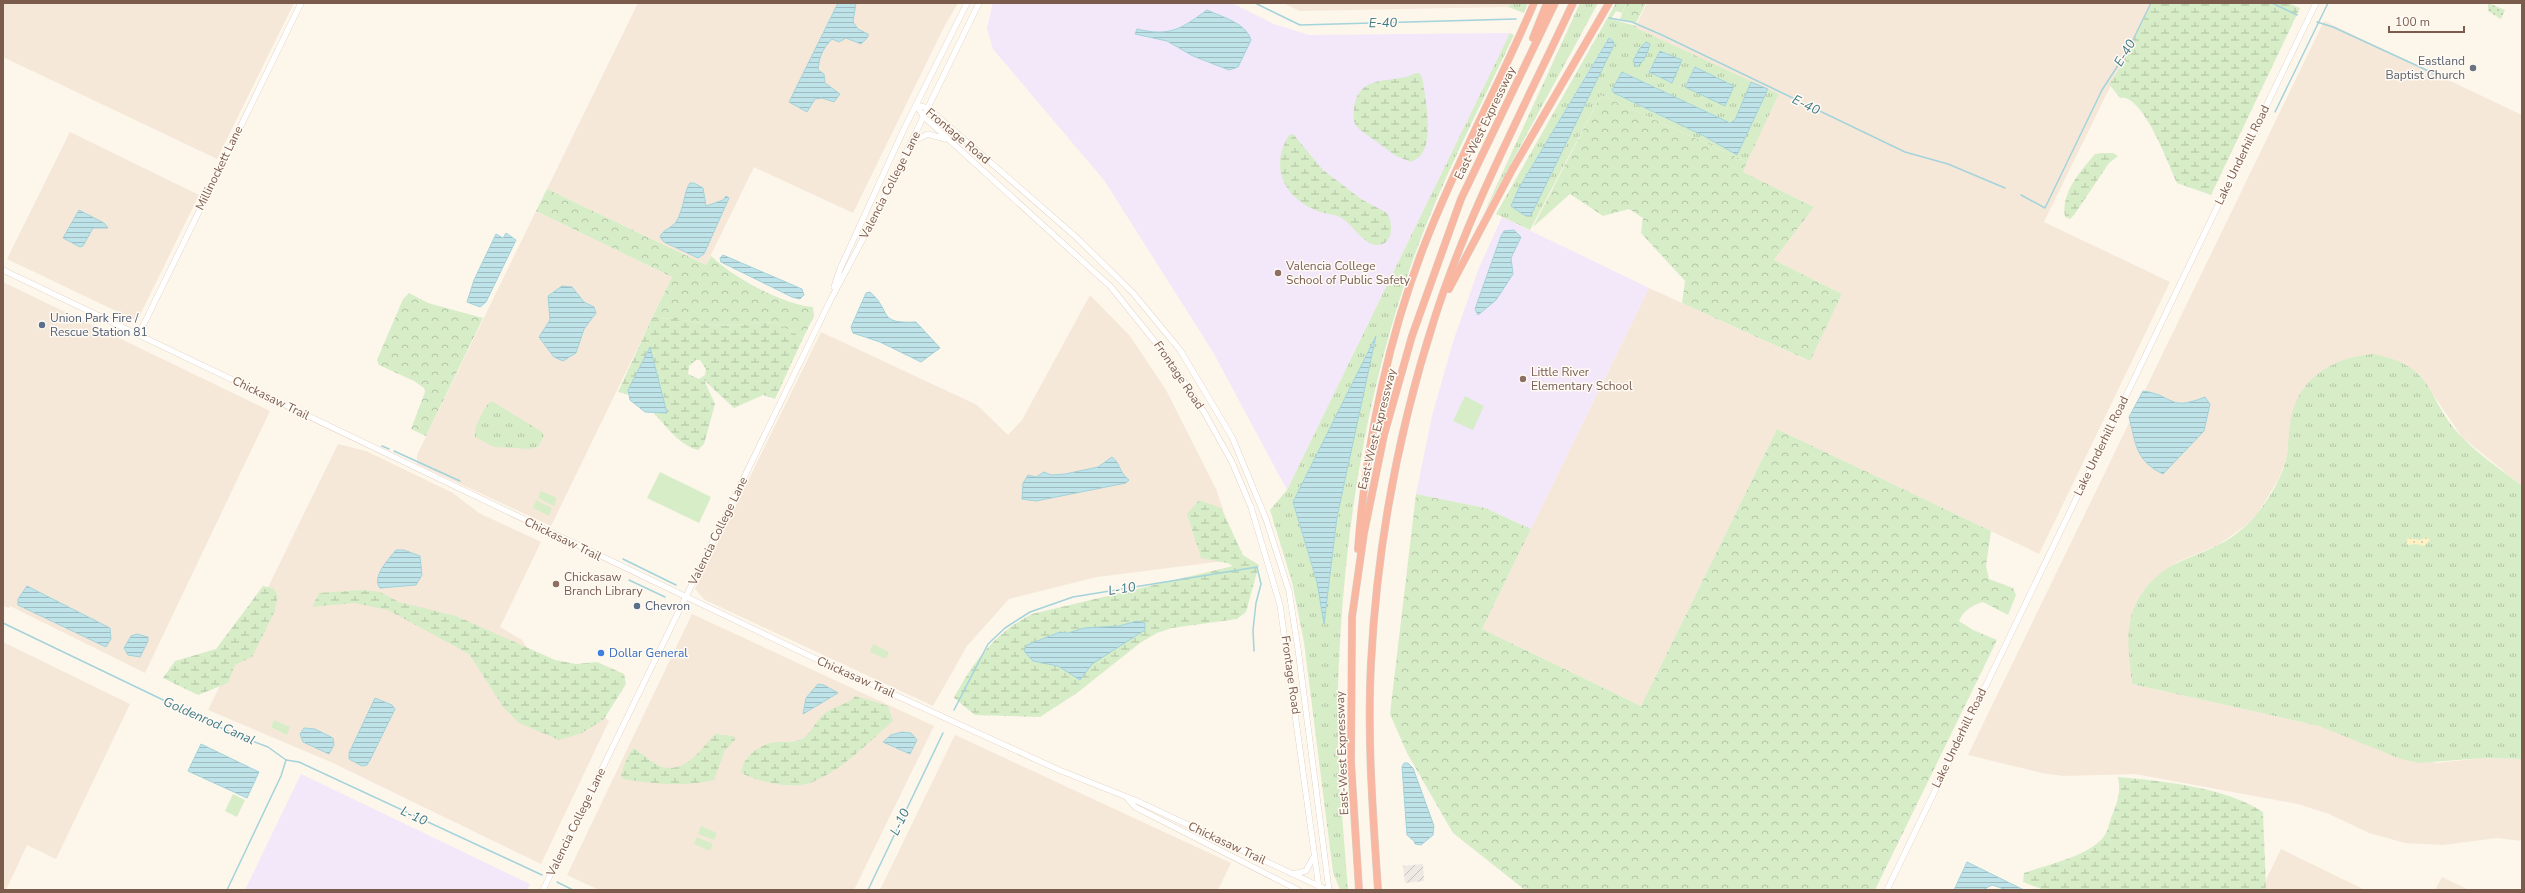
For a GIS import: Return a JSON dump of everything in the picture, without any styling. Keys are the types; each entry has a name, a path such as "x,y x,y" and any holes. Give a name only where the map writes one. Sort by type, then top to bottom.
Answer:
{"highway":[{"path":"1352,617 1362,507 1374,428 1395,334 1432,227 1534,3"},
{"path":"1505,106 1547,3"},
{"name":"East-West Expressway","path":"1359,890 1351,762 1352,617 1364,533 1383,442 1412,336 1461,199 1555,3"},
{"path":"1378,890 1370,742 1371,663 1377,594 1386,524 1410,401 1435,316 1484,191 1573,3"},
{"path":"1569,70 1604,3"},
{"path":"1435,316 1512,170 1609,3"}],"street":[{"name":"Millinockett Lane","path":"139,334 301,3"},
{"name":"Valencia College Lane","path":"830,301 840,269 916,105 967,3"},
{"name":"Valencia College Lane","path":"543,890 830,301 912,142 979,3"},
{"name":"Lake Underhill Road","path":"1887,890 2316,3"},
{"name":"Frontage Road","path":"916,105 928,108 1076,237 1133,293 1180,350 1232,437 1266,519 1289,591 1298,649 1328,890"},
{"name":"Frontage Road","path":"916,105 924,117 1111,287 1168,358 1204,412 1232,462 1251,507 1280,605 1289,658 1319,888"},
{"path":"912,142 928,134 937,135 950,141"},
{"name":"Chickasaw Trail","path":"3,270 832,666 1127,798 1293,874 1319,888 1328,890"},
{"name":"Chickasaw Trail","path":"1127,798 1135,807 1298,890"},
{"path":"1293,874 1306,871 1312,864 1314,856"}],"shaded area":[{"path":"3,3 294,3 217,159 3,57"},
{"path":"638,3 958,3 944,27 853,213 754,167 706,265 547,189"},
{"name":"Valencia College School of Public Safety","path":"993,3 1232,3 1274,24 1309,35 1510,33 1287,490 1213,352 1104,180 993,49 987,28"},
{"path":"1283,3 1510,3 1508,7 1300,11"},
{"path":"1647,3 2158,3 2124,71 2110,87 2044,222 2170,282 2039,554 1777,429 1641,706 1482,629 1649,288 1809,361 1842,294 1774,260 1814,207 1742,172 1779,94 1635,28"},
{"path":"2324,21 2522,115 2522,486 2462,437 2419,374 2289,442 2286,460 2278,480 2258,513 2245,526 2218,545 2177,562 2139,599 2129,627 2132,684 2319,726 2436,763 2483,758 2522,759 2522,841 2497,838 2443,845 2405,843 2369,833 2329,814 2298,804 2135,774 2063,776 2042,773 1968,755"},
{"path":"70,132 199,195 137,321 7,259"},
{"path":"536,211 672,277 551,526 417,464 417,455"},
{"name":"Little River Elementary School","path":"1502,217 1649,288 1531,529 1485,508 1416,494 1432,416 1453,342 1479,268"},
{"path":"3,282 270,411 145,673 10,606 9,608 3,606"},
{"path":"1090,295 1130,336 1166,390 1216,489 1240,559 1097,577 1009,599 967,646 933,706 705,600 695,589 821,332 977,405 1008,435 1022,420"},
{"path":"338,444 366,451 453,493 479,513 541,542 500,627 522,640 530,652 609,721 541,864 333,763 208,710"},
{"path":"692,614 934,726 854,890 599,890 567,875"},
{"path":"3,642 130,704 56,859 27,845 6,890 3,890"},
{"path":"955,735 1231,863 1218,890 880,890"},
{"path":"301,774 530,884 527,890 245,890"},
{"path":"2281,849 2365,890 2261,890"},
{"path":"1423,864 1424,881 1405,883 1403,866"},
{"path":"2442,877 2469,890 2435,890"}],"green space":[{"path":"1510,3 1528,3 1524,13 1508,7"},
{"path":"1580,3 1598,3 1484,213"},
{"path":"1616,3 1626,3 1622,13 1616,11 1611,19 1636,26 1636,28 1779,94 1747,162 1601,95 1530,230 1496,214","holes":["1607,40 1614,42 1614,45 1532,213 1511,206 1519,188","1661,51 1682,60 1671,83 1652,74 1649,70","1695,67 1729,83 1733,89 1725,106 1685,85","1625,73 1730,123 1735,120 1751,82 1768,90 1737,155 1704,136 1617,95 1612,90 1621,74"]},
{"path":"1626,3 1646,3 1636,23 1620,19"},
{"path":"2152,3 2288,3 2300,8 2211,195 2177,183 2162,147 2146,118 2129,100 2120,98 2109,84 2120,68"},
{"path":"2488,3 2505,10 2501,19 2488,11"},
{"path":"1510,33 1514,35 1432,210 1409,271 1393,321 1367,425 1350,531 1340,637 1338,690 1339,765 1348,890 1340,890 1333,872 1304,642 1292,582 1270,510 1287,490","holes":["1375,338 1337,517 1324,622 1317,582 1293,503"]},
{"path":"1419,73 1422,77 1428,117 1428,128 1425,148 1418,158 1411,162 1396,156 1359,129 1354,120 1354,109 1357,97 1363,89 1370,84"},
{"path":"1601,95 1747,162 1743,172 1814,207 1774,260 1842,294 1810,361 1682,303 1685,281 1641,233 1643,218 1629,209 1603,216 1570,194 1533,227"},
{"path":"1293,134 1323,170 1361,199 1387,213 1391,232 1390,236 1384,243 1379,245 1369,242 1340,217 1320,212 1308,206 1297,199 1289,191 1284,181 1280,159 1283,147 1289,135"},
{"path":"2113,153 2118,156 2109,163 2074,215 2070,219 2065,217 2066,199 2073,183 2095,154"},
{"path":"547,189 706,265 711,256 732,273 774,296 801,305 813,307 814,316 803,338 775,322 721,326 669,318 651,320 672,277 536,211"},
{"path":"409,293 428,303 483,318 426,436 411,429 425,392 424,388 414,381 379,365 377,360 403,299"},
{"path":"669,318 721,326 775,322 803,338 775,399 763,395 734,408 704,380 715,404 704,444 698,450 688,446 680,440 642,402 631,395 618,392 651,320","holes":["696,360 700,360 706,369 705,375 699,379 688,374 689,366"]},
{"path":"2372,354 2393,359 2408,366 2419,375 2427,385 2450,423 2462,437 2484,457 2522,486 2522,759 2483,758 2419,763 2401,759 2319,726 2132,684 2128,640 2129,629 2134,608 2147,586 2156,577 2174,564 2206,551 2225,541 2238,533 2250,522 2268,498 2282,471 2287,455 2291,418 2295,404 2302,391 2320,372 2331,365 2357,356"},
{"path":"1465,396 1484,406 1473,430 1453,421"},
{"path":"492,401 542,432 544,436 538,447 528,449 494,447 475,437 475,429 480,418 486,407"},
{"path":"1777,429 1991,531 1986,566 1989,579 2013,588 2016,595 2008,615 1983,602 1968,609 1959,621 1973,630 1997,640 1875,890 1525,890 1453,833 1407,753 1390,714 1416,494 1485,508 1531,529 1482,629 1641,706"},
{"path":"660,472 711,497 699,523 647,498"},
{"path":"541,491 557,498 554,506 538,498"},
{"path":"536,500 552,508 549,516 533,508"},
{"path":"1199,500 1221,508 1243,555 1259,565 1246,612 1237,619 1172,628 1157,633 1140,643 1077,693 1040,717 975,715 954,698 969,672 996,639 1032,614 1233,566 1227,563 1201,558 1187,514"},
{"path":"263,586 273,588 278,596 274,613 252,657 235,665 228,683 198,695 163,678 175,661 216,649"},
{"path":"362,590 380,592 399,602 456,616 555,660 576,664 597,662 624,674 626,684 604,719 582,733 559,740 519,723 504,708 469,654 388,610 354,603 312,607 319,593"},
{"path":"873,644 889,652 886,659 870,652"},
{"path":"856,696 888,706 893,721 856,754 826,776 807,784 788,785 767,782 741,773 745,761 754,752 772,743 793,742 802,739 808,734 824,714"},
{"path":"274,720 290,727 287,735 271,727"},
{"path":"715,734 734,736 735,740 725,750 714,780 691,784 668,784 623,779 621,775 628,757 634,748 656,764 671,768 686,763 698,753"},
{"path":"2118,777 2173,783 2212,791 2248,803 2263,812 2266,890 2044,890 2023,882 2024,873 2057,863 2081,853 2100,841 2107,831 2118,800"},
{"path":"233,794 245,800 237,817 225,811"},
{"path":"701,826 717,833 714,840 698,834"},
{"path":"697,837 713,844 710,851 694,844"}],"sand":[{"path":"2427,537 2430,540 2424,546 2416,544 2408,545 2406,542 2408,538 2420,540"}],"water":[{"path":"838,3 856,3 853,22 858,29 868,34 868,37 861,44 846,38 839,42 832,39 829,42 822,53 818,70 824,74 825,83 840,94 834,102 822,98 815,99 807,112 789,102"},
{"path":"1207,10 1233,21 1248,34 1251,40 1238,67 1229,70 1193,56 1167,41 1135,34 1137,29 1158,32 1175,30"},
{"path":"1609,38 1614,42 1614,45 1532,213 1530,216 1524,215 1511,206 1519,188"},
{"path":"1646,42 1650,44 1647,54 1641,63 1636,67 1633,61 1640,48"},
{"path":"1660,51 1682,60 1672,83 1649,72"},
{"path":"1695,67 1734,86 1725,106 1685,87"},
{"path":"1622,72 1730,123 1735,120 1751,82 1768,89 1737,155 1704,136 1614,93 1612,90"},
{"path":"690,183 694,183 703,188 706,206 723,200 726,196 729,198 704,254 698,258 664,242 660,237 663,232 676,222"},
{"path":"79,210 104,223 108,228 93,228 83,246 80,247 63,238"},
{"path":"1514,230 1521,237 1511,258 1513,274 1496,300 1478,315 1475,309 1501,236 1504,231"},
{"path":"506,233 516,240 486,302 480,307 467,302 474,280 496,234 503,238"},
{"path":"723,255 802,289 804,295 800,299 792,297 721,262 720,258"},
{"path":"562,286 572,287 584,302 594,307 596,313 584,329 576,353 563,361 554,357 539,337 550,320 548,296"},
{"path":"870,292 877,299 890,319 903,322 916,322 940,348 921,362 880,342 853,333 851,327 866,293"},
{"path":"1376,336 1337,517 1324,624 1317,582 1293,502"},
{"path":"650,347 667,413 645,412 630,400 628,390"},
{"path":"2143,391 2153,393 2177,403 2184,403 2205,397 2210,404 2204,431 2163,474 2147,464 2142,458 2133,436 2129,417"},
{"path":"1112,457 1129,480 1126,483 1036,501 1022,499 1023,483 1028,475 1036,477 1044,472 1051,475 1065,474 1098,467"},
{"path":"396,550 404,550 420,556 422,575 416,585 380,588 378,584 379,574 385,563"},
{"path":"27,586 110,628 111,639 106,647 18,605 18,599"},
{"path":"1137,621 1145,623 1145,630 1092,664 1080,680 1058,666 1033,661 1024,651 1027,645 1060,632 1068,633 1084,628 1119,626"},
{"path":"137,634 148,637 148,641 140,657 128,655 124,648 131,636"},
{"path":"818,684 824,685 838,693 803,714 806,698"},
{"path":"375,698 392,705 395,709 370,760 367,765 362,766 349,759 349,753"},
{"path":"304,728 315,729 333,738 334,745 329,754 303,742 300,734"},
{"path":"902,732 911,733 917,740 910,754 883,742 891,735"},
{"path":"201,744 259,772 247,798 188,771"},
{"path":"1404,763 1408,763 1413,768 1434,826 1433,835 1421,845 1415,844 1414,841 1407,835 1402,767"},
{"path":"1967,862 2024,890 2007,890 1992,885 1983,890 1954,890"}],"waterway":[{"name":"E-40","path":"1255,3 1300,25 1516,19"},
{"name":"E-40","path":"2021,195 2045,208 2102,90 2128,50 2151,3"},
{"name":"E-40","path":"2272,3 2297,15"},
{"path":"2275,112 2328,3"},
{"name":"E-40","path":"1609,18 1632,22 1662,35 1905,152 1948,164 2005,188"},
{"path":"2317,22 2333,27 2435,74"},
{"path":"382,446 389,449"},
{"path":"394,451 460,481"},
{"path":"623,559 676,585"},
{"name":"L-10","path":"954,710 988,644 1005,628 1030,612 1073,597 1257,567 1261,584 1256,603 1253,630 1254,651"},
{"path":"629,580 665,597"},
{"name":"Goldenrod Canal","path":"3,623 236,735 268,747 286,760 299,762 542,875"},
{"name":"L-10","path":"868,890 943,733"},
{"name":"Goldenrod Canal","path":"227,890 281,776 286,760"},
{"name":"L-10","path":"557,882 573,890"}],"place":[{"name":"Eastland Baptist Church","path":"2473,68"},
{"name":"Valencia College School of Public Safety","path":"1278,273"},
{"name":"Union Park Fire / Rescue Station 81","path":"42,325"},
{"name":"Little River Elementary School","path":"1523,379"},
{"name":"Chickasaw Branch Library","path":"556,584"},
{"name":"Chevron","path":"637,606"},
{"name":"Dollar General","path":"601,653"}]}
